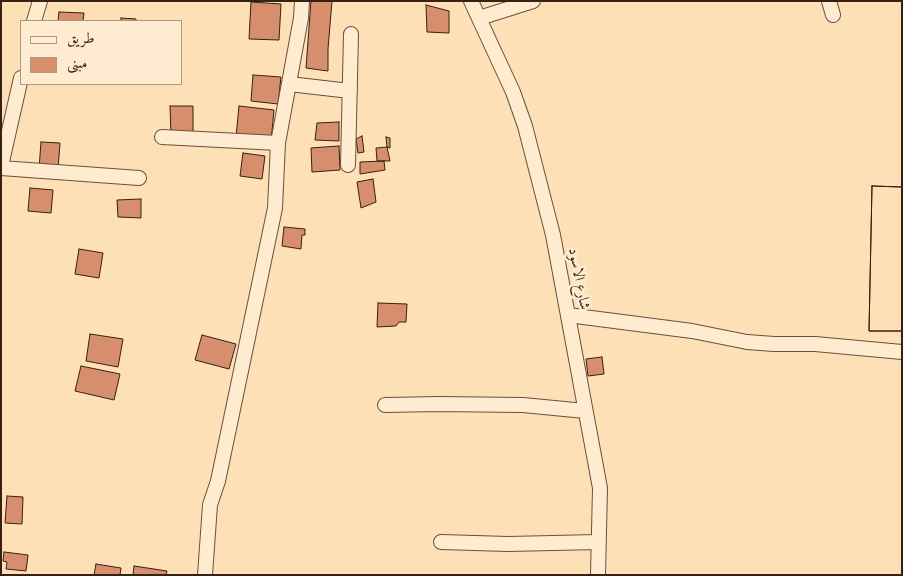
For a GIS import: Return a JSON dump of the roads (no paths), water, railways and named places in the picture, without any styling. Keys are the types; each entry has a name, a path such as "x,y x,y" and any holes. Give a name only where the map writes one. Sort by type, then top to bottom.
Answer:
{"street":[{"path":"34,20 40,1"},
{"path":"205,575 210,505 218,481 274,208 278,143 290,84 302,1"},
{"name":"شارع الاسود","path":"471,1 513,92 525,126 549,218 600,488 598,575"},
{"path":"479,18 533,1"},
{"path":"829,1 833,15"},
{"path":"348,165 351,34"},
{"path":"20,82 1,167 139,178"},
{"path":"290,84 350,91"},
{"path":"162,137 278,143"},
{"path":"568,314 692,331 747,342 815,344 902,352"},
{"path":"384,405 522,405 585,412"},
{"path":"441,542 508,544 598,542"}]}
